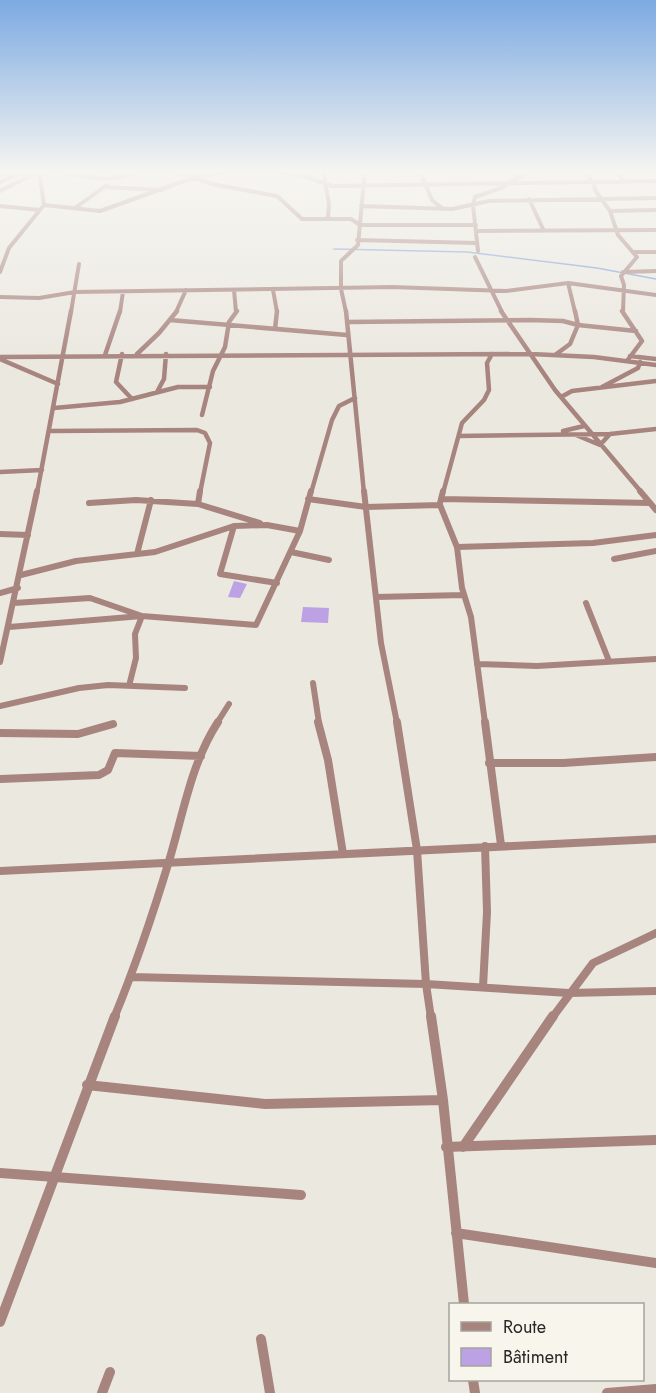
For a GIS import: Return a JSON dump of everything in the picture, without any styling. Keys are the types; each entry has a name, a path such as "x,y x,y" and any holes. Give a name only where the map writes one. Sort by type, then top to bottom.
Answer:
{"street":[{"path":"0,272 6,253 20,235"},
{"path":"358,235 356,248 341,261 341,289 348,322 348,353 355,398 381,643 393,697 417,850 426,984 443,1101 464,1303"},
{"path":"476,235 476,254 488,291 528,353 584,426 656,510"},
{"path":"619,235 634,252 637,260 623,272 622,311 642,343 628,358"},
{"path":"357,240 477,243"},
{"path":"0,252 6,253"},
{"path":"634,252 656,252"},
{"path":"0,662 21,575 50,431 79,264"},
{"path":"623,272 656,271"},
{"path":"555,355 570,344 578,325 568,283"},
{"path":"0,297 39,298 75,292 392,287 488,291 540,288 568,283 622,288 656,295"},
{"path":"136,354 156,337 170,320 183,301 186,290"},
{"path":"202,415 220,354 225,347 228,324 237,310 234,290"},
{"path":"273,290 279,318 275,329"},
{"path":"105,355 123,302 123,292"},
{"path":"170,320 347,335"},
{"path":"348,322 563,321 578,325 636,331"},
{"path":"0,358 122,354 528,353 656,359"},
{"path":"122,354 116,382 132,399"},
{"path":"165,388 166,354"},
{"path":"492,354 487,363 490,379 487,395 462,423 440,502 457,548 464,595 471,617 501,845"},
{"path":"0,358 58,384"},
{"path":"628,358 656,365"},
{"path":"599,388 638,368 640,362"},
{"path":"561,397 572,391 656,381"},
{"path":"54,408 132,399 165,388 210,387"},
{"path":"9,627 142,616 256,625 300,531 336,411 339,406 355,398"},
{"path":"552,434 584,426"},
{"path":"459,436 610,434 656,429"},
{"path":"50,431 197,430 206,433 210,443 198,504"},
{"path":"572,434 600,445"},
{"path":"600,445 610,434"},
{"path":"0,472 42,470"},
{"path":"638,502 645,497"},
{"path":"308,499 366,507 440,502 650,503"},
{"path":"89,503 151,500 198,504 267,525 300,531"},
{"path":"137,554 151,500"},
{"path":"21,575 76,561 168,549 234,526 267,525"},
{"path":"234,526 220,574 277,584"},
{"path":"0,534 28,535"},
{"path":"457,548 593,543 656,535"},
{"path":"614,559 656,551"},
{"path":"291,552 329,560"},
{"path":"0,593 18,588"},
{"path":"376,597 418,598 433,594 464,595"},
{"path":"14,603 90,598 142,616"},
{"path":"586,603 609,661"},
{"path":"129,686 136,658 135,634 142,616"},
{"path":"477,664 537,666 656,659"},
{"path":"313,682 314,704 328,760 343,854"},
{"path":"0,706 79,688 129,686 185,688"},
{"path":"0,1322 87,1085 131,977 170,862 201,756 229,704"},
{"path":"0,733 78,734 113,724"},
{"path":"0,779 99,775 108,770 115,753 201,756"},
{"path":"489,763 563,763 656,757"},
{"path":"0,871 656,839"},
{"path":"483,987 487,912 485,846"},
{"path":"463,1147 569,993 593,963 656,933"},
{"path":"131,977 426,984 569,993 656,991"},
{"path":"87,1085 265,1104 443,1101"},
{"path":"447,1148 656,1140"},
{"path":"0,1173 301,1195"},
{"path":"456,1233 656,1263"},
{"path":"261,1339 270,1393"},
{"path":"102,1393 110,1372"},
{"path":"607,1393 656,1389"}],"building":[{"path":"234,581 247,584 240,598 228,597"},
{"path":"303,607 329,608 328,623 301,622"}],"waterway":[{"path":"334,249 467,252 597,268 656,279"}]}
